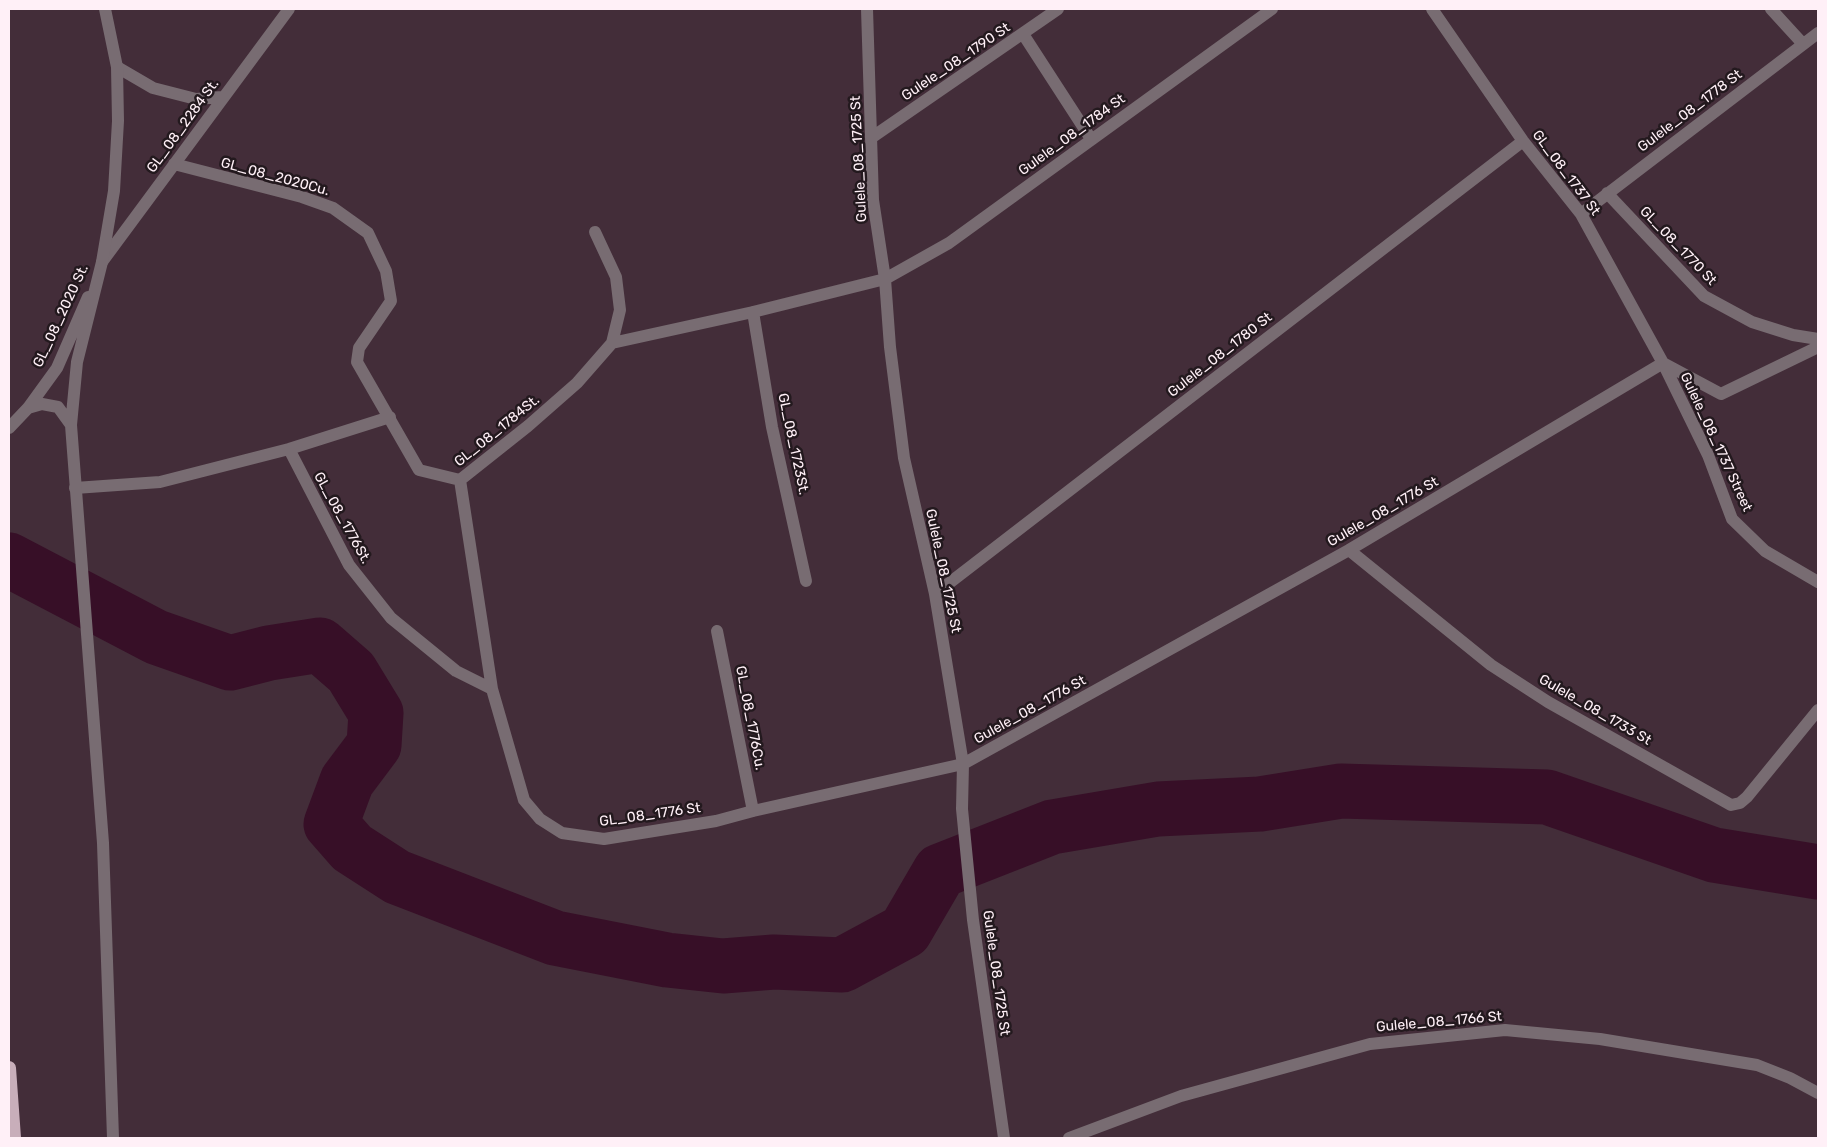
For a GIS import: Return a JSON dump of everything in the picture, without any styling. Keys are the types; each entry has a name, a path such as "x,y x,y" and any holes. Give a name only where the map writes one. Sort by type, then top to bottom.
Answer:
{"highway":[{"path":"9,1068 14,1134"}],"street":[{"path":"105,9 117,67 118,121 114,190 102,262 77,362 71,425 103,843 113,1138"},
{"name":"GL_08_2284 St.","path":"102,262 222,97 289,9"},
{"name":"Gulele_08_1725 St","path":"867,9 873,200 885,279 904,458 935,594 963,764 962,809 973,920 1004,1138"},
{"name":"Gulele_08_1790 St","path":"870,138 1058,9"},
{"name":"Gulele_08_1784 St","path":"885,279 949,243 1272,9"},
{"name":"GL_08_1737 St","path":"1432,9 1523,141 1581,214 1663,363"},
{"path":"1771,9 1803,44"},
{"name":"Gulele_08_1778 St","path":"1581,214 1818,33"},
{"path":"1023,34 1091,139"},
{"path":"117,67 153,88 196,99 222,97"},
{"name":"Gulele_08_1780 St","path":"935,594 1523,141"},
{"name":"GL_08_2020Cu.","path":"174,164 302,197 333,208 368,233 386,271 390,301 359,348 357,362"},
{"name":"GL_08_1770 St","path":"1607,193 1704,296 1752,322 1792,335 1818,339"},
{"path":"595,232 616,277 620,310 612,343 753,312 885,279"},
{"name":"GL_08_2020 St.","path":"9,428 28,408 57,368 102,262"},
{"name":"GL_08_1723St.","path":"753,312 772,427 806,581"},
{"name":"GL_08_1784St.","path":"357,362 419,470 460,480 528,426 577,383 612,343"},
{"path":"1663,363 1721,394 1818,348"},
{"name":"Gulele_08_1776 St","path":"963,764 1349,550 1663,363"},
{"name":"Gulele_08_1737 Street","path":"1663,363 1708,455 1732,519 1765,551 1818,582"},
{"path":"28,408 42,404 58,406 71,425"},
{"path":"75,488 160,482 289,450 390,417"},
{"name":"GL_08_1776St.","path":"289,450 349,565 391,618 456,671 492,689"},
{"name":"GL_08_1776 St","path":"460,480 492,689 524,800 540,819 562,834 604,839 716,821 963,764"},
{"name":"Gulele_08_1733 St","path":"1349,550 1491,665 1548,702 1731,805 1740,803 1747,797 1818,710"},
{"name":"GL_08_1776Cu.","path":"717,631 753,811"},
{"name":"Gulele_08_1766 St","path":"1069,1138 1181,1096 1370,1044 1505,1030 1600,1039 1757,1065 1790,1078 1818,1093"}],"waterway":[{"path":"9,560 156,637 230,663 269,653 320,645 351,672 376,713 374,745 347,781 331,824 352,848 397,877 555,938 667,960 723,966 774,962 842,965 905,931 940,871 1052,827 1158,809 1260,804 1341,791 1547,797 1714,855 1818,872"}]}
